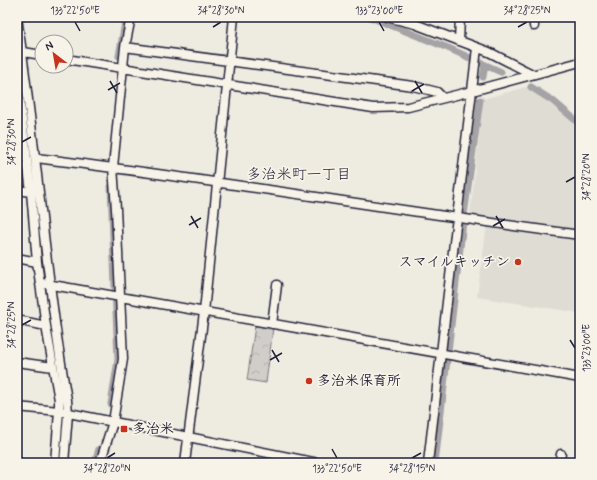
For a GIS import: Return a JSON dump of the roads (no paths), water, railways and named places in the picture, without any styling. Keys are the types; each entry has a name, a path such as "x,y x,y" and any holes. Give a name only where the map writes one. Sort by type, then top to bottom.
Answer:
{"street":[{"path":"17,17 37,262 45,284 64,413 64,463"},
{"path":"100,463 113,422 123,359 113,167 125,48 131,17"},
{"path":"185,463 204,312 234,17"},
{"path":"387,17 415,24 495,54 532,74"},
{"path":"459,41 460,17"},
{"path":"125,48 413,86 437,92 443,98"},
{"path":"428,463 445,354 461,219 477,48"},
{"path":"20,51 34,54"},
{"path":"74,60 373,108 408,106 472,91 580,62"},
{"path":"17,79 26,131 36,158 45,284 46,326 58,400 64,413 55,463"},
{"path":"36,158 113,167 461,219 580,235"},
{"path":"17,190 32,192"},
{"path":"17,258 37,262"},
{"path":"45,284 580,378"},
{"path":"272,324 277,285"},
{"path":"17,320 46,326"},
{"path":"17,362 53,367"},
{"path":"17,407 64,413 113,422 318,463"},
{"path":"559,463 560,454"}],"waterway":[{"path":"119,56 126,17"},
{"path":"370,17 448,48 501,72"},
{"path":"483,77 485,65"},
{"path":"531,87 553,101 580,124"},
{"path":"435,463 463,222 480,100"},
{"path":"111,187 118,360 111,404"},
{"path":"39,223 43,268 64,407 59,463"},
{"path":"95,463 99,449"}],"place":[{"name":"スマイルキッチン","path":"518,262"},
{"name":"多治米保育所","path":"309,381"},
{"name":"多治米","path":"124,429"}],"district":[{"name":"多治米町一丁目","path":"299,175"}]}
